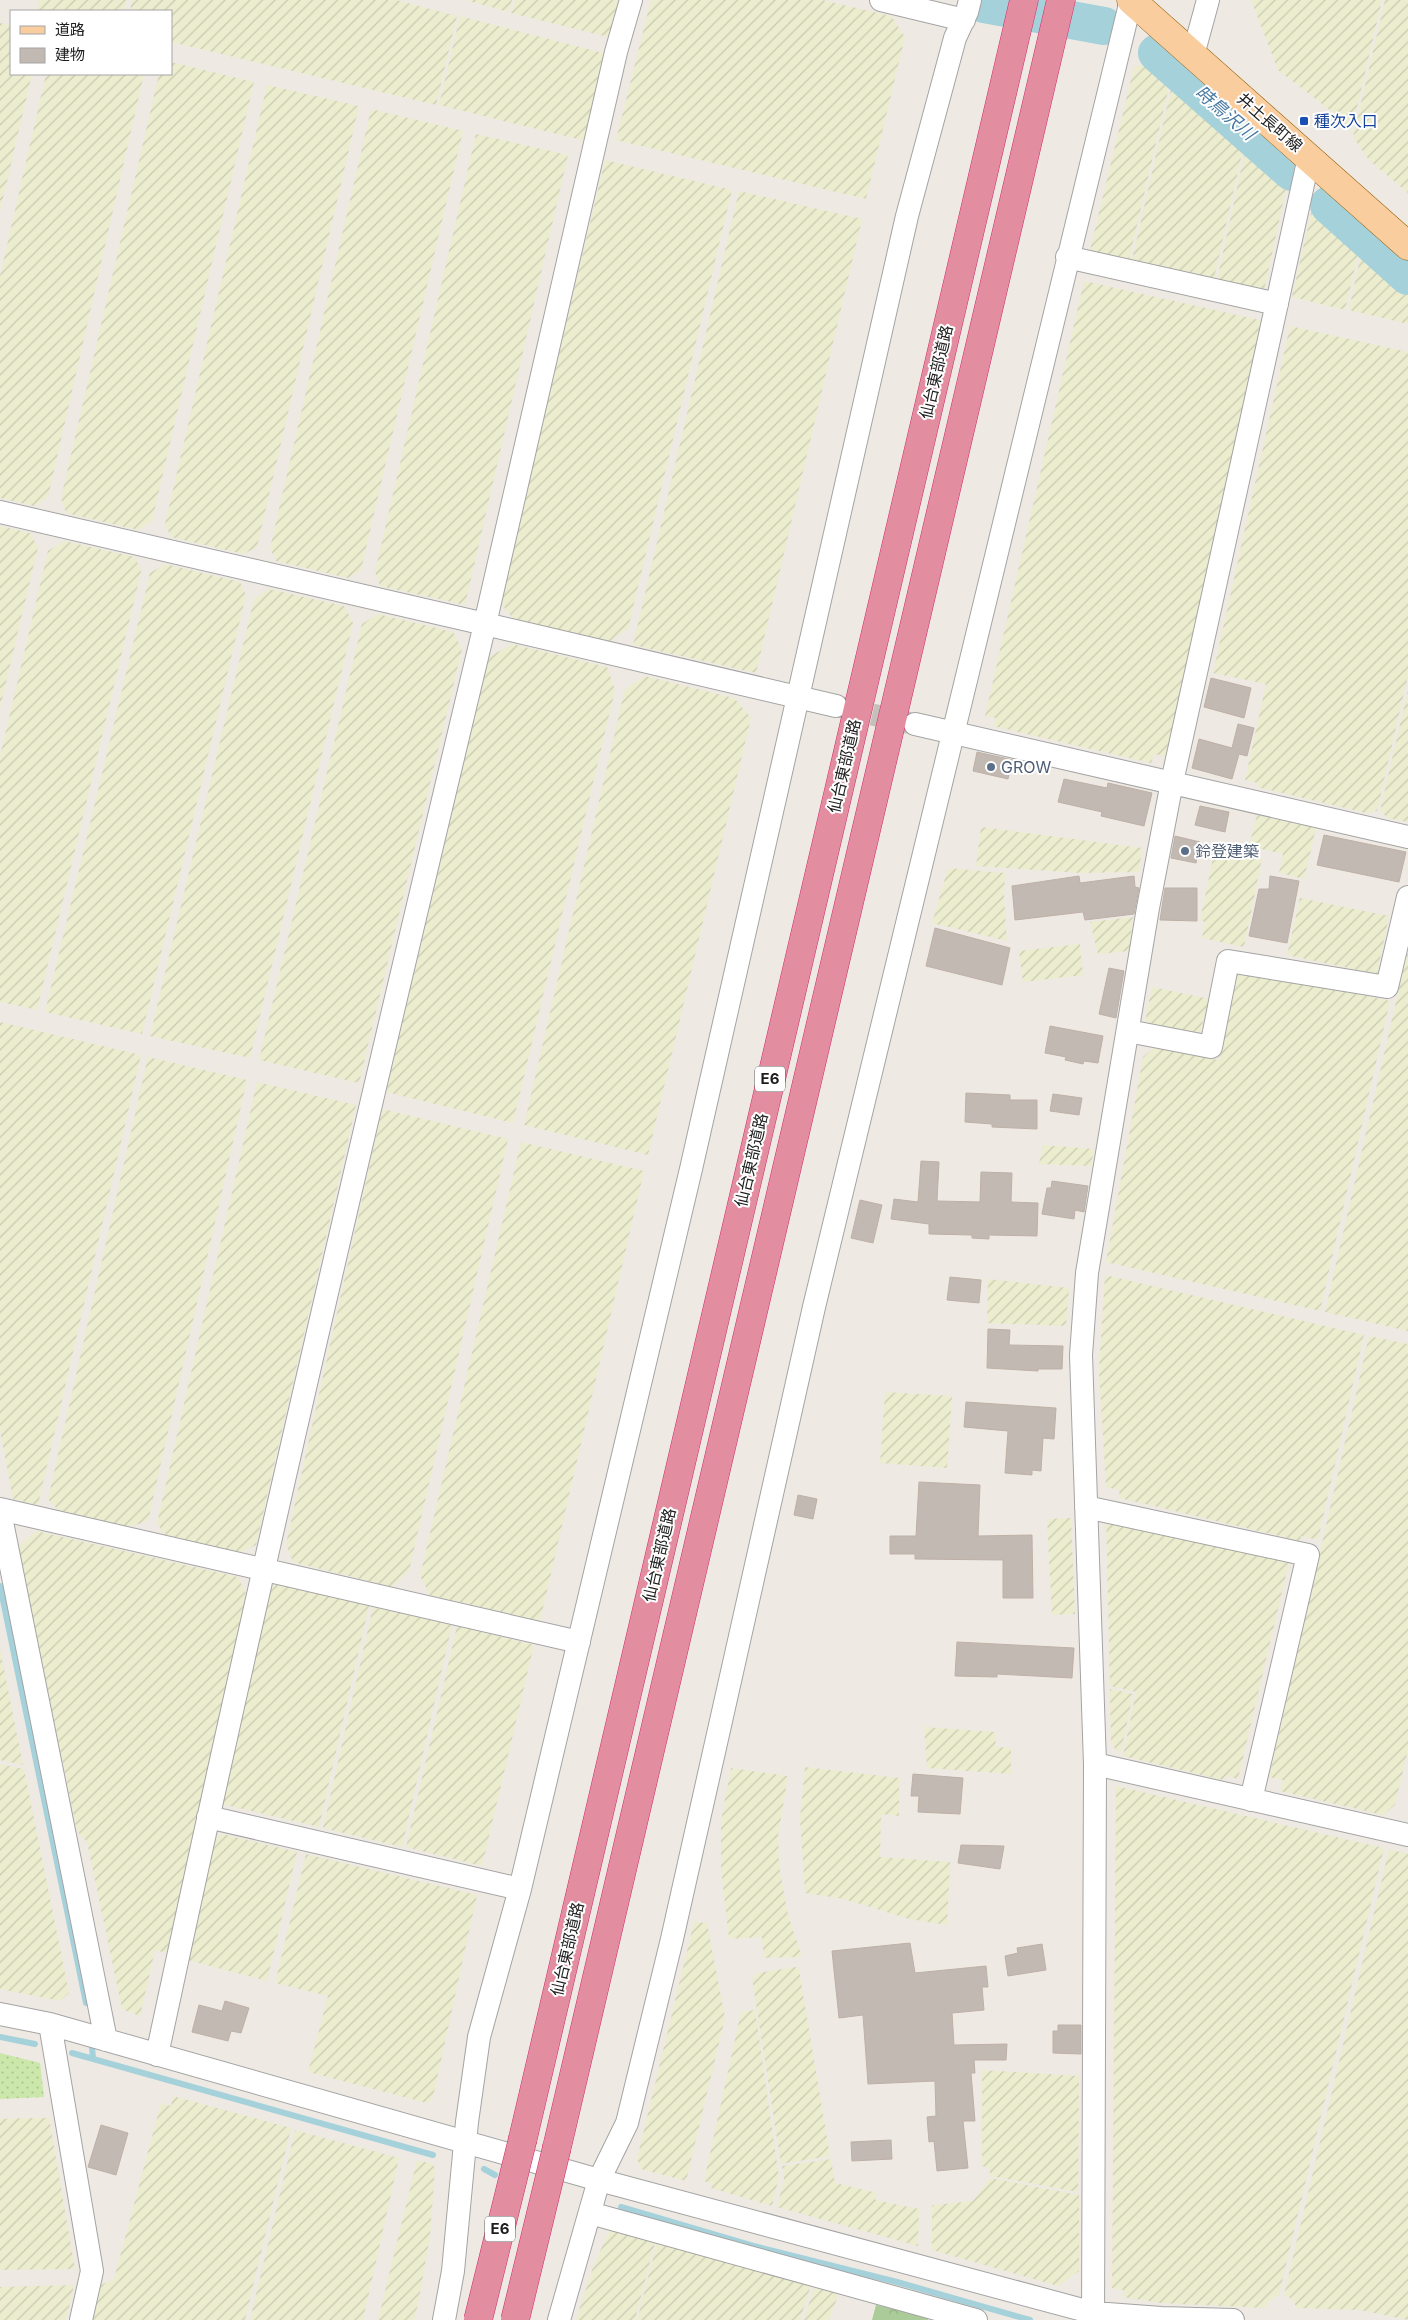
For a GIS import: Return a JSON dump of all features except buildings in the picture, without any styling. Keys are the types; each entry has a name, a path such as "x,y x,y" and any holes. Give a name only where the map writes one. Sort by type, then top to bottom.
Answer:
{"highway":[{"name":"E6","path":"515,2320 1061,0"},
{"name":"仙台東部道路","path":"478,2320 1021,10"}],"main road":[{"name":"井土長町線","path":"1131,0 1408,246"}],"street":[{"path":"158,2055 208,1817 371,1100 485,624 616,52 631,0"},
{"path":"444,2320 453,2271 465,2142 480,2037 520,1889 693,1159 906,216 955,38 967,10 881,0"},
{"path":"559,2320 599,2180 627,2123 672,1939 814,1307 1067,257 1131,0"},
{"path":"1193,55 1208,0"},
{"path":"1094,2316 1095,1764 1081,1355 1087,1272 1148,908 1172,782 1309,157"},
{"path":"1067,257 1277,304"},
{"path":"0,512 836,706"},
{"path":"915,724 1408,837"},
{"path":"1128,1031 1211,1047 1228,961 1387,987 1408,897"},
{"path":"1086,1507 1308,1555 1251,1800"},
{"path":"106,2040 0,1511 579,1642"},
{"path":"1095,1764 1408,1835"},
{"path":"208,1817 520,1889"},
{"path":"0,2014 50,2024 599,2180 1094,2316 1233,2320"},
{"path":"50,2024 92,2271 81,2320"},
{"path":"590,2213 976,2320"}],"green space":[{"path":"39,0 127,0 124,10 37,10"},
{"path":"132,0 396,0 457,16 436,105 172,42 172,10 130,10"},
{"path":"465,0 512,0 509,12"},
{"path":"515,0 624,0 615,31 608,37 511,13"},
{"path":"651,0 822,0 891,16 905,37 866,199 616,140"},
{"path":"1251,0 1382,0 1351,133 1339,117 1278,70"},
{"path":"1385,0 1408,0 1408,193 1369,160 1353,137"},
{"path":"460,16 603,53 607,58 586,141 439,105"},
{"path":"0,23 10,25 10,75 32,75 0,211"},
{"path":"172,62 254,82 152,521 138,530 66,513 61,498 159,75 172,75"},
{"path":"1154,62 1171,78 1129,260 1090,250 1134,67"},
{"path":"46,75 144,75 48,497 34,506 0,498 0,276"},
{"path":"1173,80 1244,144 1214,279 1132,260"},
{"path":"267,85 359,106 257,547 243,554 171,537 165,524"},
{"path":"371,109 463,131 361,570 348,578 276,561 270,548"},
{"path":"476,134 568,155 465,605 380,586 375,572"},
{"path":"1246,146 1287,184 1264,291 1217,280"},
{"path":"605,160 732,190 628,629 609,642 514,620 500,602"},
{"path":"739,191 862,219 756,673 633,645"},
{"path":"1316,208 1360,246 1345,310 1292,297 1312,209"},
{"path":"1362,248 1408,288 1408,324 1349,310"},
{"path":"1084,281 1264,321 1167,757 1154,754 1151,763 993,726 996,718 985,716"},
{"path":"1290,326 1408,352 1408,675 1377,811 1366,813 1257,787 1258,783 1245,780 1266,684 1213,673"},
{"path":"0,526 30,533 38,547 0,708"},
{"path":"64,541 135,557 141,572 37,1010 0,1002 0,756 48,551"},
{"path":"165,564 240,582 246,595 142,1034 45,1012 150,573"},
{"path":"269,589 344,606 353,623 250,1058 150,1036 254,599"},
{"path":"378,614 453,632 462,649 359,1083 259,1060 362,624"},
{"path":"512,644 607,667 615,690 513,1123 386,1092 489,657"},
{"path":"645,676 734,698 751,718 648,1155 524,1125 625,689"},
{"path":"1408,690 1408,822 1388,818 1380,811"},
{"path":"1257,815 1316,828 1304,879 1279,873 1283,854 1249,846"},
{"path":"981,827 1142,848 1139,872 1081,873 976,866"},
{"path":"1215,849 1262,858 1244,947 1202,938 1205,922 1200,920"},
{"path":"948,868 1005,873 1004,898 1007,941 932,923"},
{"path":"1300,898 1389,916 1377,974 1287,955"},
{"path":"1133,917 1129,951 1098,954 1090,922"},
{"path":"1080,944 1083,975 1023,982 1019,951"},
{"path":"1408,949 1408,1331 1325,1312"},
{"path":"1238,969 1390,1001 1320,1311 1106,1262 1143,1057 1155,1047 1218,1060"},
{"path":"1152,987 1209,999 1200,1033 1145,1022"},
{"path":"0,1022 141,1055 38,1505 13,1499 0,1430"},
{"path":"148,1057 247,1080 148,1521 129,1527 58,1510 48,1499"},
{"path":"257,1082 356,1105 256,1545 237,1554 166,1537 157,1523"},
{"path":"382,1109 508,1139 409,1571 392,1587 293,1562 286,1544"},
{"path":"521,1142 644,1171 540,1621 430,1595 420,1576"},
{"path":"1043,1145 1094,1149 1091,1166 1039,1164"},
{"path":"1105,1275 1364,1335 1318,1540 1301,1536 1300,1541 1120,1498 1119,1490 1106,1487 1099,1369"},
{"path":"988,1279 1069,1288 1066,1326 987,1323"},
{"path":"1369,1336 1408,1344 1408,1749 1395,1805 1383,1815 1280,1791 1283,1780 1269,1777"},
{"path":"885,1392 952,1396 947,1468 880,1463"},
{"path":"1106,1516 1289,1562 1238,1779 1225,1776 1223,1780 1123,1756 1136,1692 1110,1686"},
{"path":"1071,1518 1075,1614 1052,1615 1047,1519"},
{"path":"36,1531 238,1577 247,1596 167,1953 155,1950 140,2016 122,2009 87,1842 77,1831 18,1547"},
{"path":"276,1584 369,1606 319,1827 222,1804 269,1589"},
{"path":"373,1607 452,1625 402,1847 323,1828"},
{"path":"457,1626 534,1645 482,1866 406,1847"},
{"path":"0,1649 23,1765 0,1760"},
{"path":"1110,1689 1133,1694 1121,1752 1116,1750 1111,1743"},
{"path":"924,1727 995,1732 996,1747 1011,1748 1011,1774 927,1768"},
{"path":"0,1764 24,1769 69,1993 60,2001 0,1989"},
{"path":"805,1767 899,1778 899,1816 881,1814 880,1857 950,1862 947,1925 909,1919 844,1899 805,1893 800,1818"},
{"path":"731,1768 788,1776 778,1836 779,1866 788,1915 802,1957 764,1958 762,1937 729,1939 721,1868 721,1821"},
{"path":"1116,1786 1384,1848 1279,2295 1271,2299 1265,2308 1160,2303 1123,2297 1123,2290 1112,2288"},
{"path":"222,1834 297,1852 267,1981 187,1960 214,1839"},
{"path":"1389,1849 1408,1854 1408,2320 1360,2310 1297,2308 1292,2299 1284,2295"},
{"path":"306,1854 477,1895 433,2097 427,2103 308,2072 328,1996 275,1983"},
{"path":"694,1922 707,1923 725,2018 686,2181 641,2169 637,2159"},
{"path":"796,1967 799,1970 830,2156 781,2164 752,1978 757,1973"},
{"path":"755,2010 779,2177 772,2206 711,2188 712,2184 704,2181 741,2012"},
{"path":"0,2053 40,2063 44,2097 0,2099"},
{"path":"982,2070 1079,2076 1078,2192 990,2176 990,2168 982,2166"},
{"path":"173,2096 291,2128 245,2320 93,2320 101,2285 114,2279 161,2103 171,2106"},
{"path":"49,2118 75,2269 0,2270 0,2119"},
{"path":"295,2130 399,2158 363,2320 250,2320"},
{"path":"831,2159 835,2183 877,2193 875,2200 919,2209 918,2246 777,2207 784,2179 782,2166"},
{"path":"417,2160 432,2164 435,2168 430,2236 418,2304 414,2320 378,2320"},
{"path":"990,2178 1079,2195 1079,2271 1058,2286 932,2250 932,2205 973,2201"},
{"path":"610,2230 655,2242 635,2320 576,2320 594,2264"},
{"path":"657,2243 811,2285 800,2320 637,2320"},
{"path":"74,2285 66,2320 0,2320 0,2287"},
{"path":"814,2287 839,2293 829,2320 804,2320"},
{"path":"876,2305 929,2316 928,2320 872,2320"}],"waterway":[{"name":"時鳥沢川","path":"984,4 1104,26"},
{"name":"時鳥沢川","path":"1157,53 1292,172"},
{"name":"時鳥沢川","path":"1329,205 1408,276"},
{"path":"0,1586 86,2003"},
{"path":"0,2037 35,2044"},
{"path":"92,2047 93,2058"},
{"path":"72,2053 433,2155"},
{"path":"484,2169 495,2175"},
{"path":"621,2207 750,2245 897,2282 1030,2320"}],"tunnel":[{"path":"840,707 909,723"}],"place":[{"name":"種次入口","path":"1304,121"},
{"name":"GROW","path":"991,767"},
{"name":"鈴登建築","path":"1185,851"}]}
